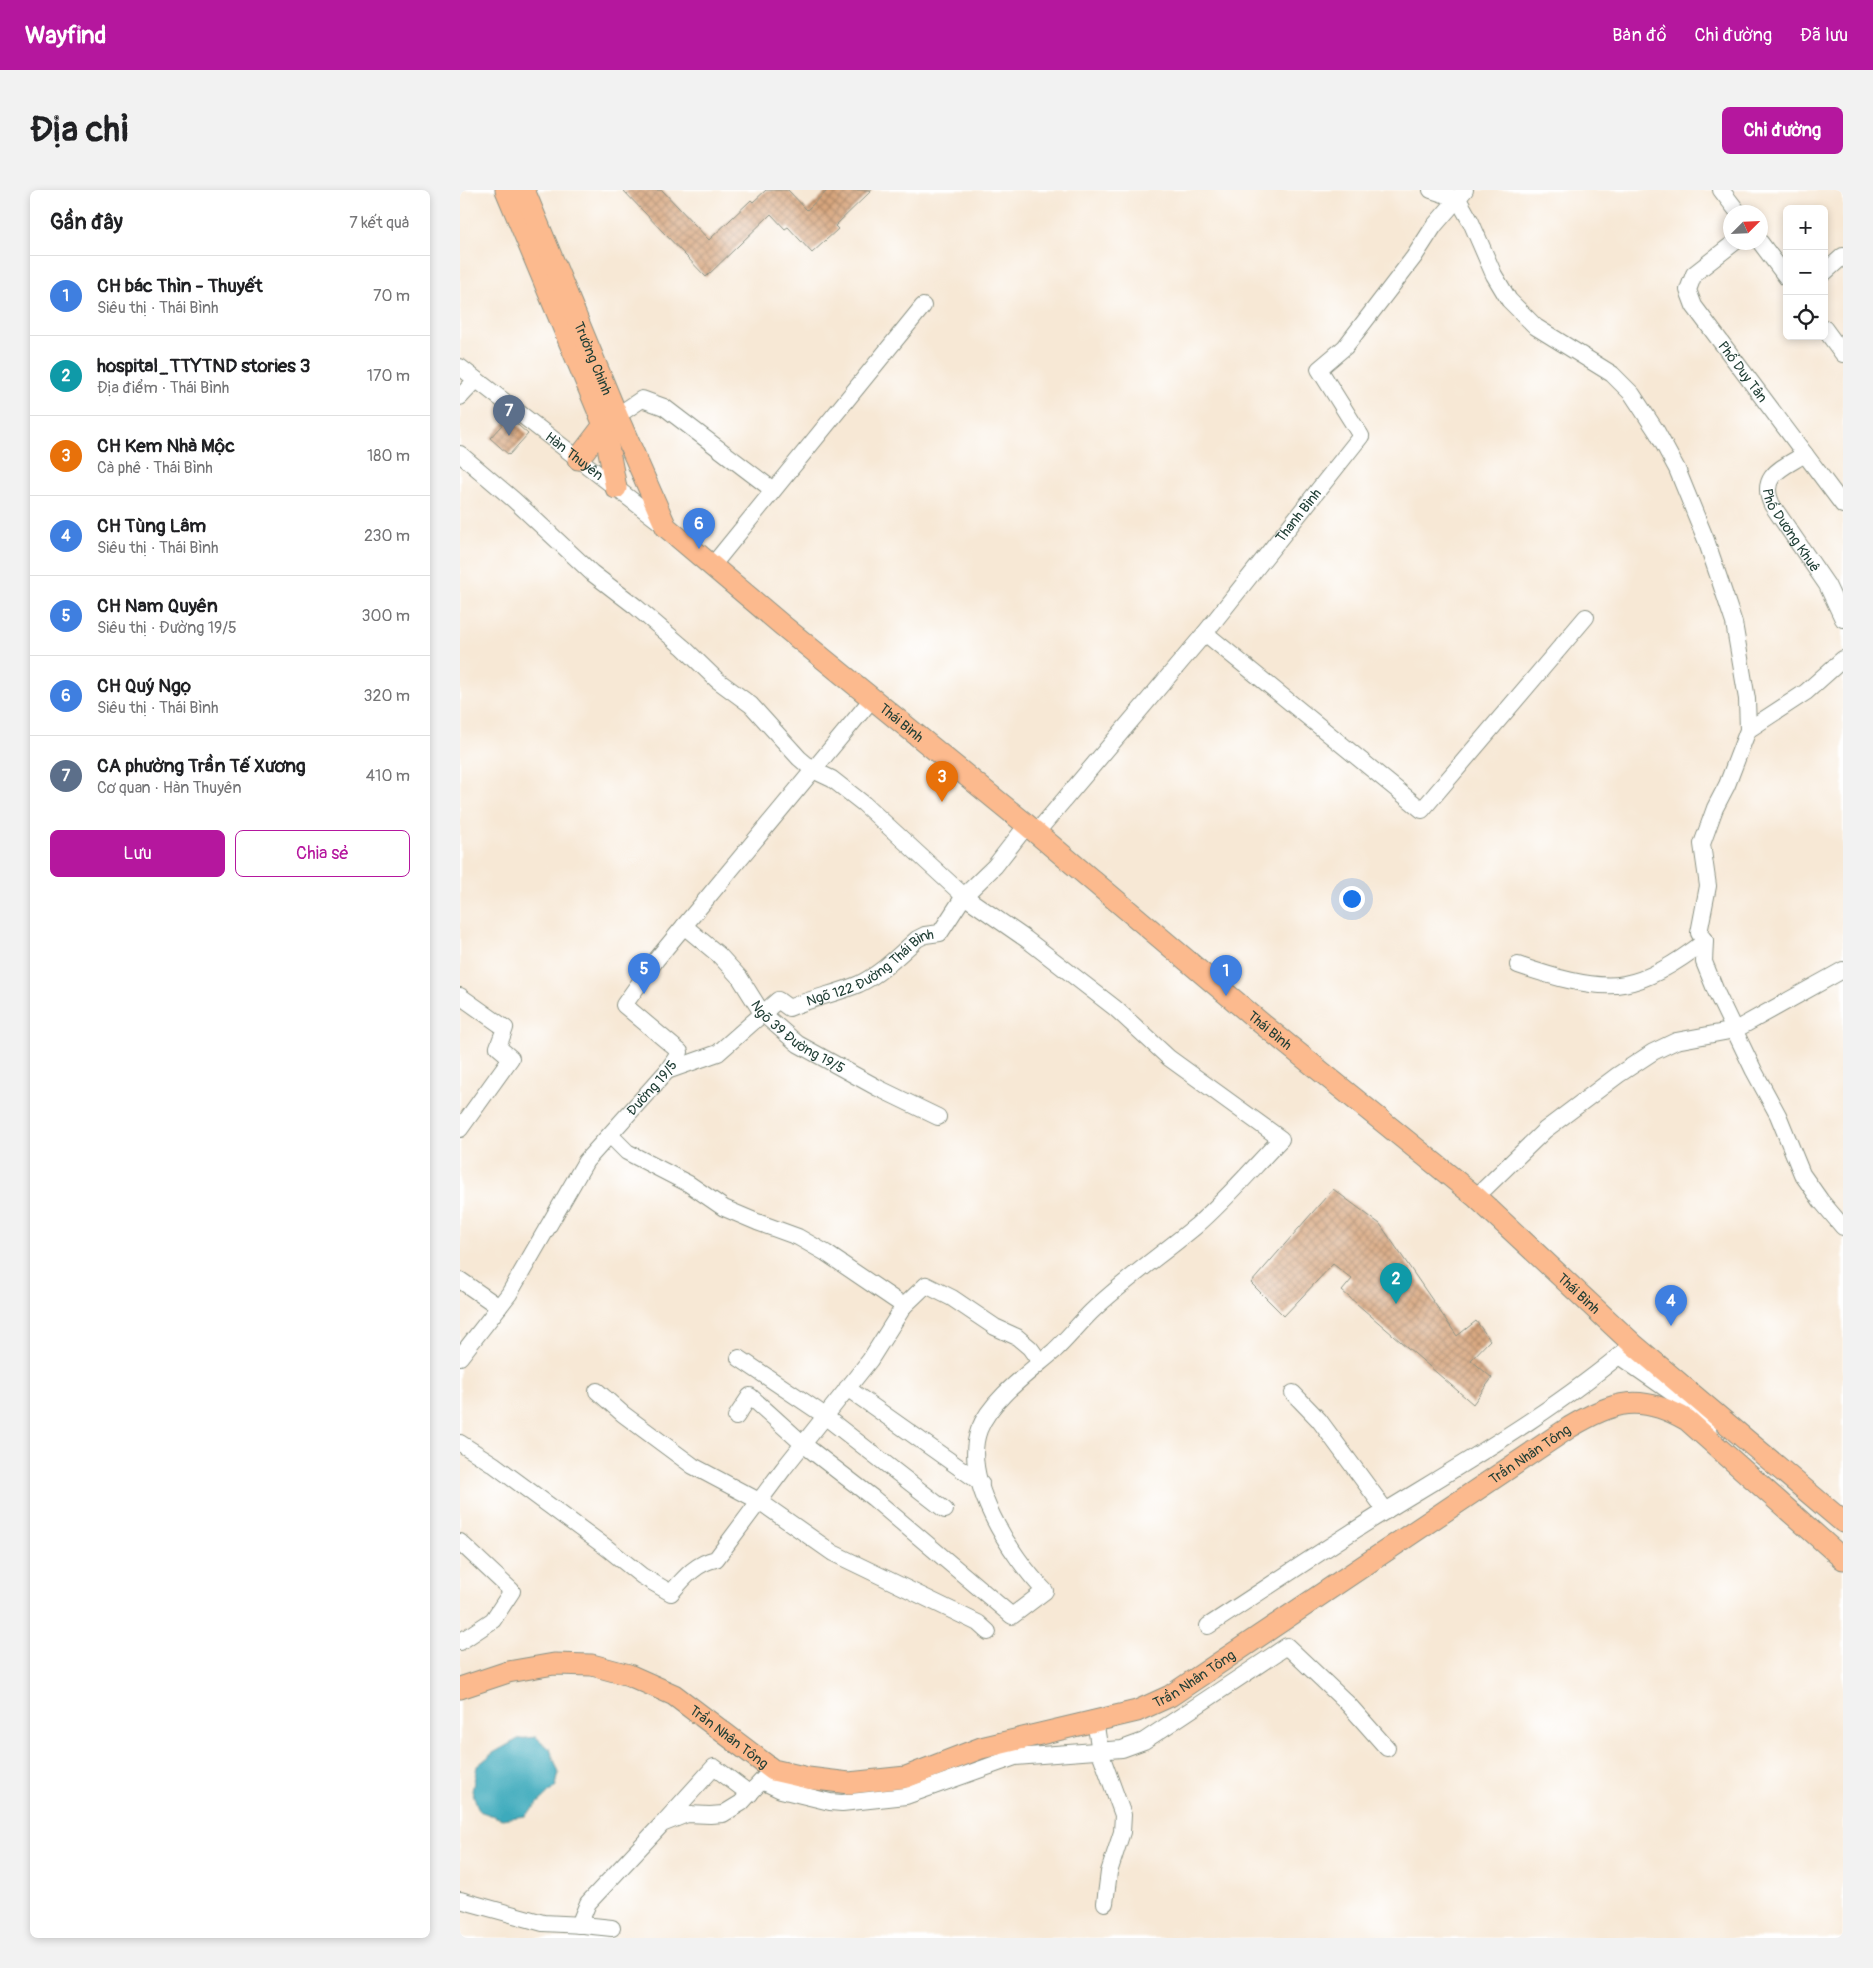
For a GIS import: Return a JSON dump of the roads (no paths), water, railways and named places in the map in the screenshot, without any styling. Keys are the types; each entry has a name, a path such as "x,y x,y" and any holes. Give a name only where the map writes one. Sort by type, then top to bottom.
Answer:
{"main road":[{"name":"Trường Chinh","path":"506,190 610,421 666,527"},
{"name":"Trường Chinh","path":"524,190 610,421 616,488"},
{"path":"578,459 610,421"},
{"name":"Thái Bình","path":"666,527 1031,829 1260,1022 1476,1197 1626,1350 1843,1522"},
{"name":"Trần Nhân Tông","path":"460,1688 508,1672 554,1664 592,1665 629,1675 674,1695 767,1775 849,1783 906,1777 981,1748 1137,1711 1170,1696 1570,1427 1608,1407 1632,1403 1652,1404 1668,1409 1687,1420 1843,1559"}],"street":[{"path":"1431,190 1461,195 1494,275 1509,300 1536,327 1612,374 1632,394 1673,461 1706,540 1734,624 1747,699 1748,730 1702,844 1708,886 1699,933 1705,941 1704,962 1754,1071 1778,1115 1802,1174 1843,1227"},
{"path":"1721,190 1733,205"},
{"name":"Thanh Bình","path":"1031,829 1205,633 1361,436 1319,369 1345,346 1414,257 1434,226 1461,195"},
{"name":"Phố Duy Tân","path":"1725,250 1694,274 1688,290 1694,306 1843,505"},
{"path":"1766,250 1783,273"},
{"path":"1828,269 1843,256"},
{"path":"712,566 923,306"},
{"path":"1828,333 1843,354"},
{"name":"Hàn Thuyên","path":"460,367 666,527"},
{"path":"460,397 476,380"},
{"path":"610,421 642,399 664,406 773,490"},
{"path":"460,454 514,500 592,573 677,642 716,680 751,705 799,758 813,770 832,779 864,804 964,896 1026,939 1115,1008 1169,1058 1280,1139 1197,1224 1092,1312 1055,1349 1007,1392 990,1411 979,1430 975,1461 985,1501 1004,1538 1027,1574 1045,1591 1012,1616 873,1498 803,1444 750,1396 736,1416"},
{"name":"Phố Dương Khuê","path":"1805,454 1775,473 1769,481 1766,493 1772,505 1827,586 1843,619"},
{"path":"1205,633 1422,810 1586,617"},
{"path":"1748,730 1806,692 1843,659"},
{"name":"Đường 19/5","path":"460,1357 509,1294 586,1161 668,1072 680,1052 624,1005 656,960 872,699"},
{"name":"Ngõ 122 Đường Thái Bình","path":"762,1013 778,999 786,1008 789,1008 841,991 878,974 917,939 924,935 940,934 964,896 1031,829"},
{"name":"Ngõ 39 Đường 19/5","path":"684,926 719,955 740,978 762,1013 798,1044 878,1088 938,1118"},
{"path":"1518,965 1553,977 1596,984 1623,984 1649,975 1682,958 1705,941"},
{"path":"1476,1197 1545,1130 1618,1075 1653,1052 1676,1041 1735,1030 1843,970"},
{"path":"460,996 505,1028 498,1047 511,1058 463,1121"},
{"path":"668,1072 718,1053 762,1013"},
{"path":"610,1135 627,1152 689,1184 724,1208 798,1236 904,1306"},
{"path":"460,1280 499,1307"},
{"path":"460,1443 607,1548 642,1576 671,1593 688,1574 706,1561 716,1559 803,1444 870,1360 904,1306 926,1285 952,1298 995,1327 1017,1337 1030,1348 1040,1362"},
{"path":"1208,1626 1386,1511 1488,1449 1580,1387 1626,1350 1701,1413 1708,1429 1710,1441"},
{"path":"739,1358 825,1416 945,1510"},
{"path":"847,1388 980,1483"},
{"path":"597,1391 623,1414 693,1466 759,1501 833,1553 861,1568 978,1622 988,1632"},
{"path":"1292,1393 1319,1420 1386,1511"},
{"path":"460,1542 512,1591 493,1620 460,1642"},
{"path":"662,1824 687,1814 723,1814 741,1803 767,1775 781,1790 830,1802 842,1803 906,1796 1015,1757 1122,1749 1144,1741 1287,1646 1348,1704 1387,1748"},
{"path":"1095,1720 1100,1752 1123,1815 1124,1823 1109,1872 1105,1903"},
{"path":"579,1925 588,1903 714,1767 750,1794"},
{"path":"460,1900 543,1923 612,1928"}],"water":[{"path":"536,1737 550,1749 559,1773 556,1786 525,1816 502,1819 479,1811 472,1791 477,1766 493,1753 518,1739"}],"place":[{"name":"CA phường Trần Tế Xương","path":"509,436"},
{"name":"CH Quý Ngọ","path":"699,549"},
{"name":"CH Kem Nhà Mộc","path":"942,802"},
{"name":"CH Nam Quyên","path":"644,994"},
{"name":"CH bác Thìn - Thuyết","path":"1226,996"},
{"name":"hospital_TTYTND stories 3","path":"1396,1304"},
{"name":"CH Tùng Lâm","path":"1671,1326"}]}
